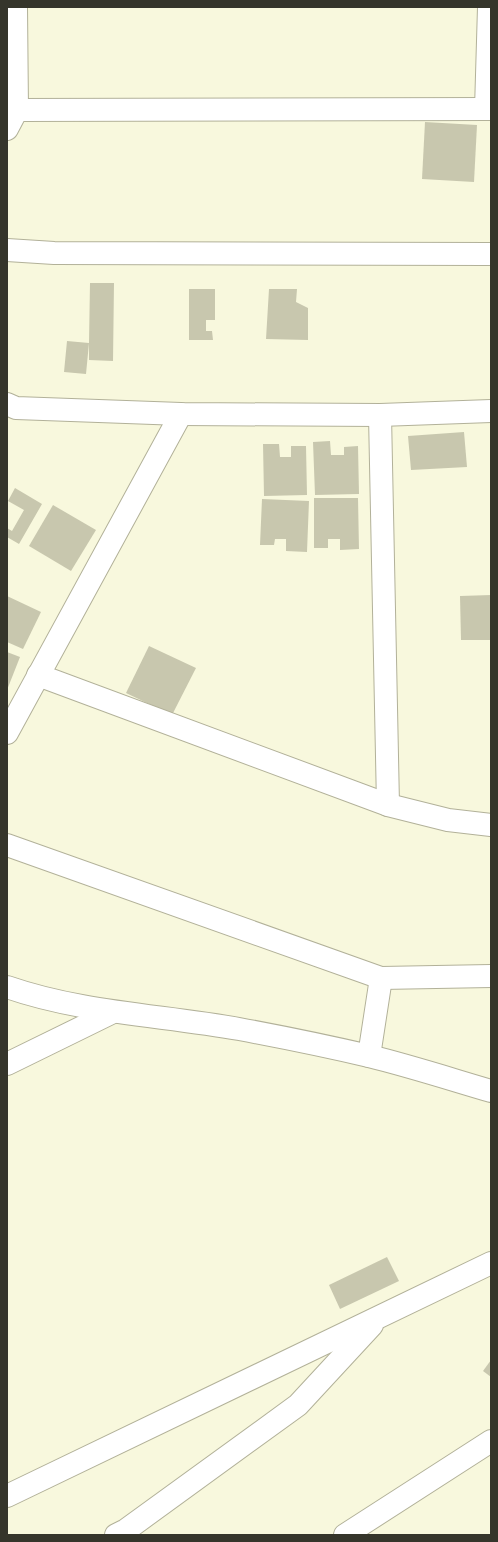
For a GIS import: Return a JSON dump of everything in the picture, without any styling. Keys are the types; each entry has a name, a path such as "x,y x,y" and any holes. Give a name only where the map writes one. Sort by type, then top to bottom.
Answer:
{"street":[{"path":"16,7 12,119 488,109 489,7"},
{"path":"7,250 54,253 491,254"},
{"path":"10,412 380,415 491,411"},
{"path":"7,733 181,414"},
{"path":"380,415 388,805"},
{"path":"38,676 388,805 448,820 491,825"},
{"path":"7,845 381,978 491,976"},
{"path":"370,1056 381,978"},
{"path":"7,987 30,995 113,1012 178,1019 239,1029 370,1056 491,1091"},
{"path":"7,1064 113,1012"},
{"path":"7,1496 491,1263"},
{"path":"116,1535 126,1530 298,1405 381,1316"},
{"path":"345,1535 491,1441"}],"building":[{"path":"425,122 477,125 474,182 422,179"},
{"path":"90,283 114,283 113,361 89,360"},
{"path":"189,289 215,289 215,320 206,320 206,331 212,331 213,340 189,340"},
{"path":"269,289 297,289 296,302 308,308 308,340 266,339"},
{"path":"67,341 89,343 86,374 64,372"},
{"path":"464,432 467,467 411,470 408,436"},
{"path":"330,441 331,455 344,455 344,447 358,446 359,494 315,495 313,442"},
{"path":"263,444 279,444 280,457 291,457 291,446 306,446 307,495 264,496"},
{"path":"15,488 42,504 19,544 7,537 7,528 12,531 24,510 8,501"},
{"path":"314,498 358,498 359,549 340,550 340,539 328,539 328,548 314,548"},
{"path":"262,499 309,501 307,552 286,551 286,539 275,539 274,545 260,545"},
{"path":"53,505 96,530 71,571 29,546"},
{"path":"491,595 491,640 461,640 460,596"},
{"path":"7,596 41,612 23,649 7,642"},
{"path":"149,646 196,668 172,715 126,693"},
{"path":"7,652 20,657 7,690"},
{"path":"387,1257 399,1281 340,1309 329,1285"},
{"path":"491,1360 491,1377 483,1371"}]}
